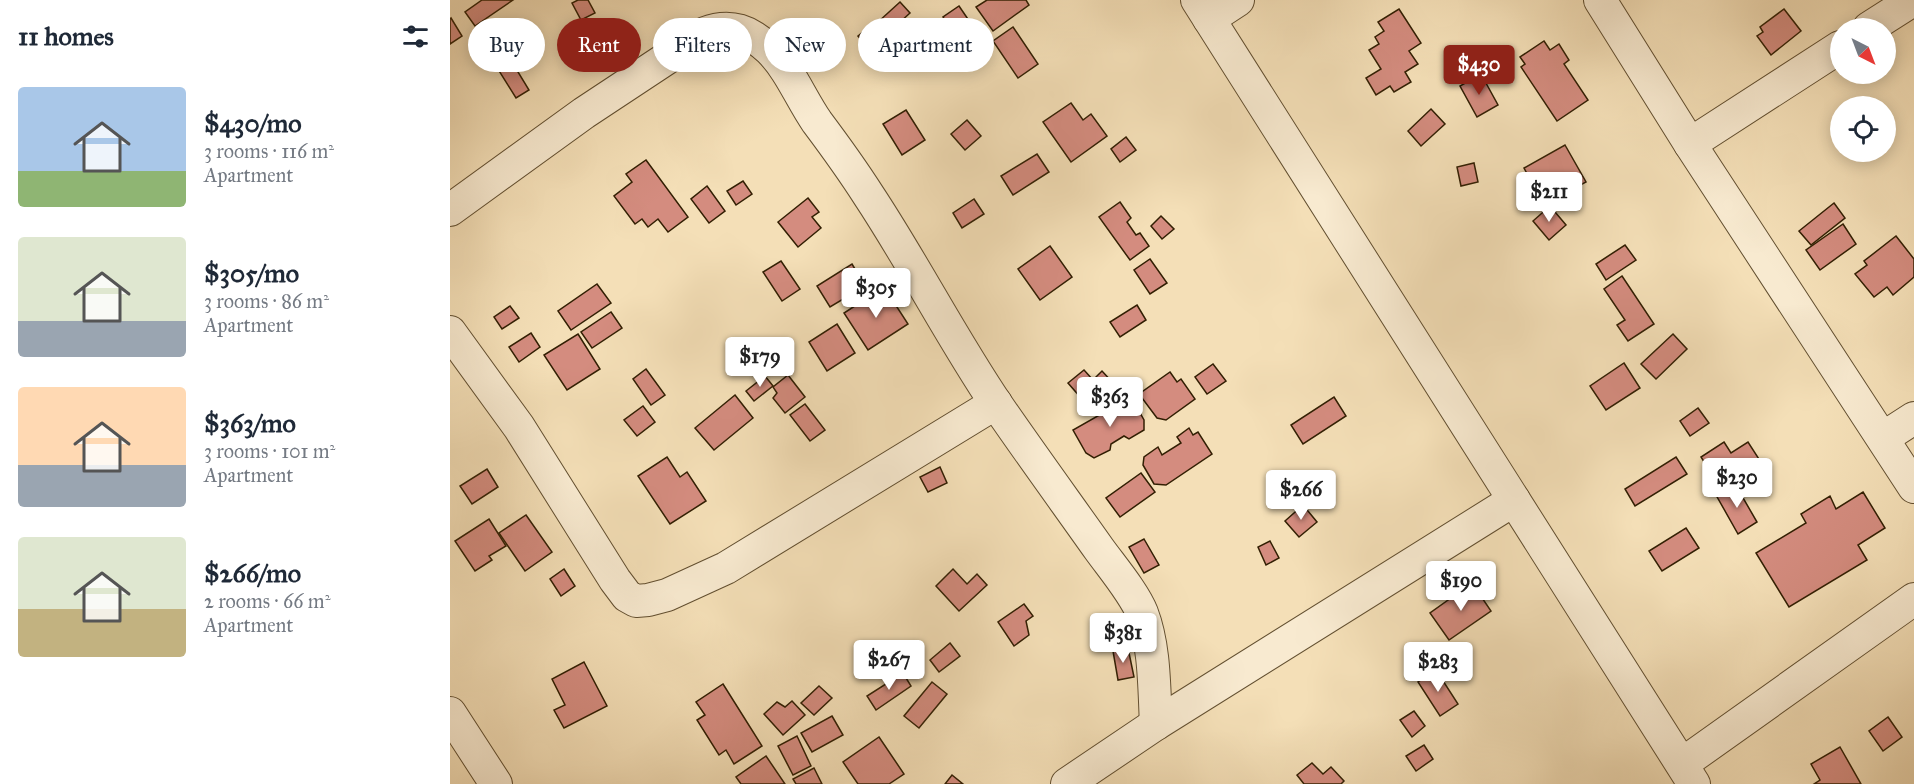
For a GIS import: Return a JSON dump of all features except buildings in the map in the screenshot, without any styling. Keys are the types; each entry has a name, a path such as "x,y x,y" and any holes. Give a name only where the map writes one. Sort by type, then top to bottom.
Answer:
{"street":[{"path":"1238,0 1203,9 1688,774 1914,599"},
{"path":"1599,0 1914,487"},
{"path":"1885,18 1913,0"},
{"path":"450,210 584,113 705,33 719,28 732,28 756,39 782,65 806,105 870,196 996,403 1141,611 1148,632 1156,724"},
{"path":"1690,144 1830,53"},
{"path":"450,332 519,427 615,580 627,596 636,601 667,595 726,568 996,403"},
{"path":"1883,438 1914,418"},
{"path":"1066,784 1156,724 1514,500"},
{"path":"450,713 496,784"}]}
